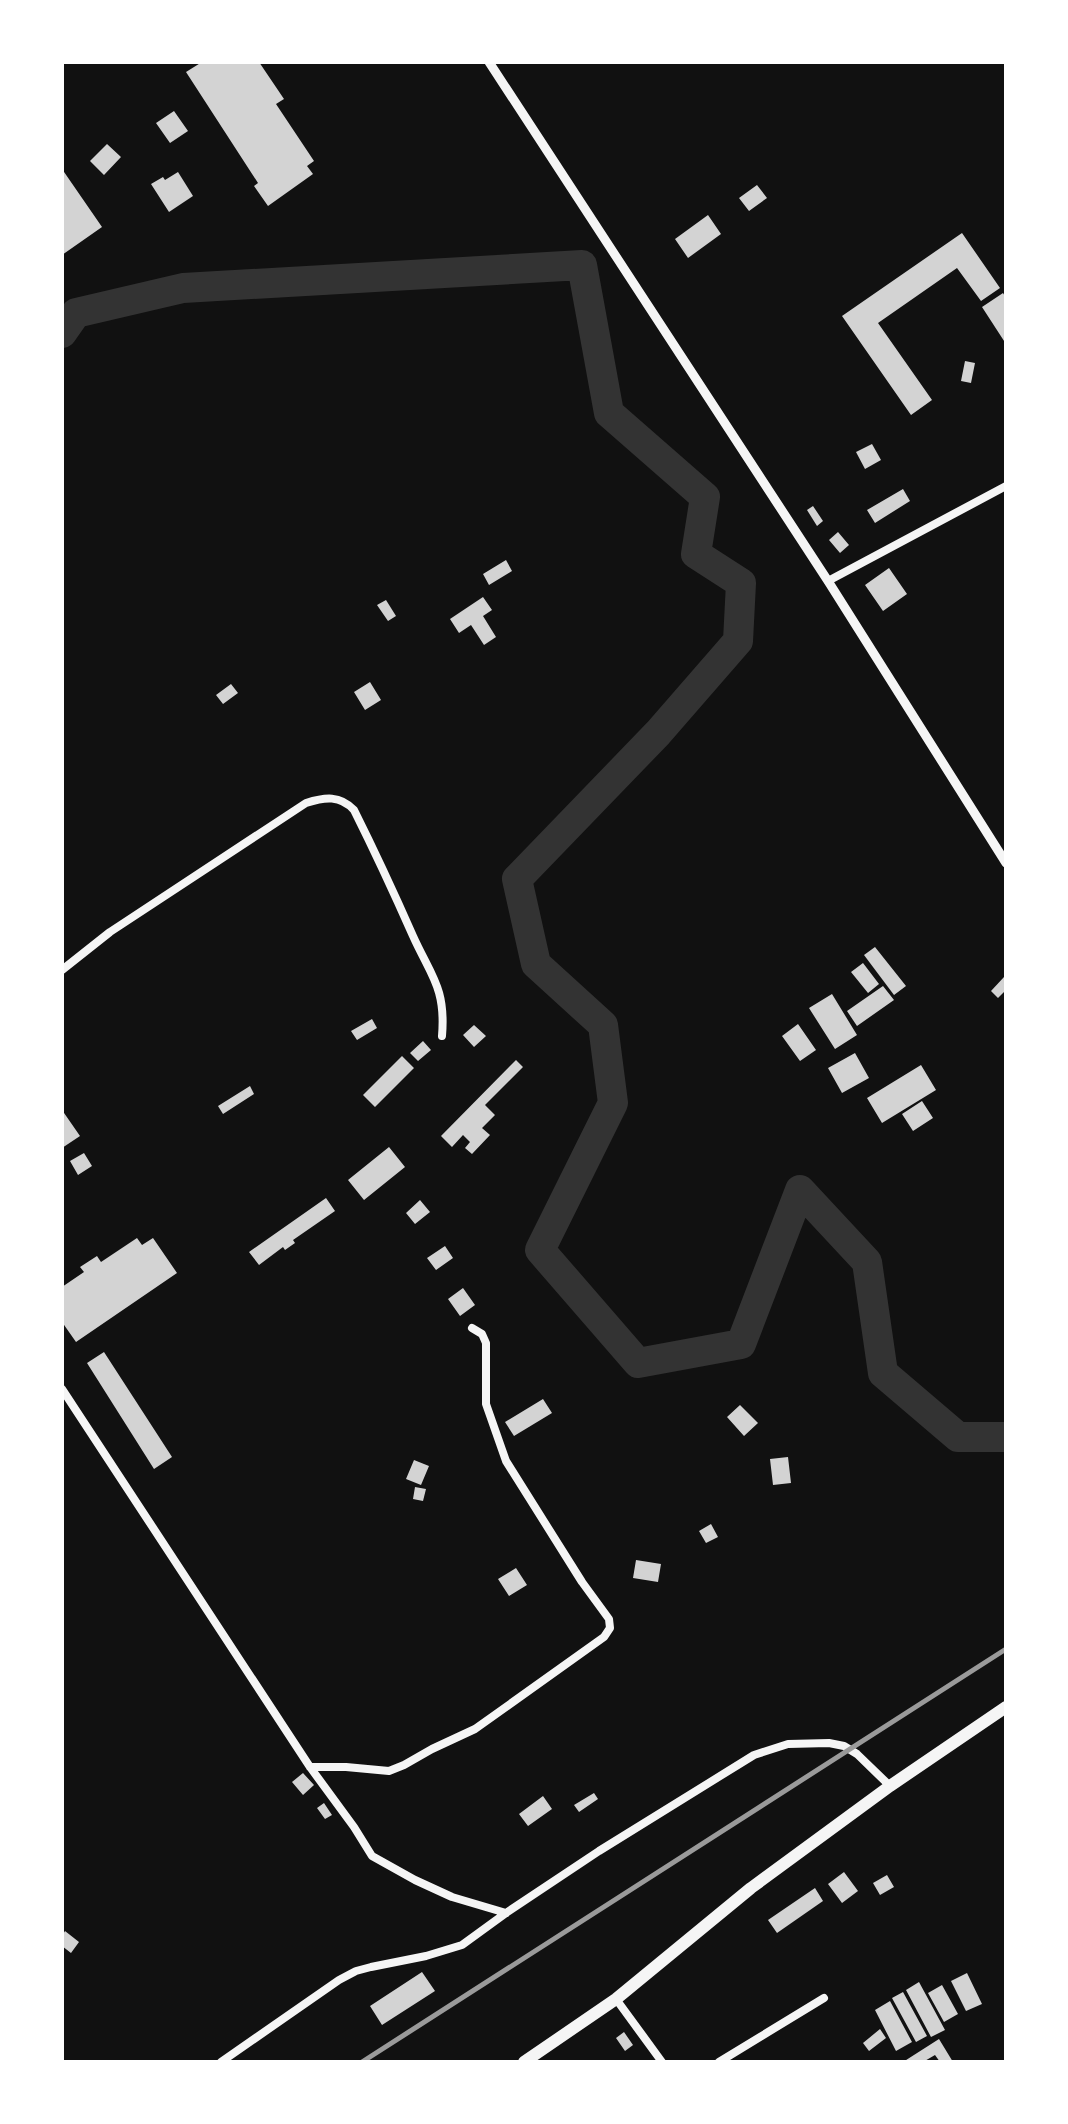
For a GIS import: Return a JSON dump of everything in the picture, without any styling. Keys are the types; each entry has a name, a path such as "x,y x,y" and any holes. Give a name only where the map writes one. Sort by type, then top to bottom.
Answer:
{"main road":[{"path":"524,2062 616,1999 751,1888 890,1786 1006,1707"}],"street":[{"path":"489,62 828,581 1006,863"},
{"path":"828,581 1006,486"},
{"path":"62,970 110,932 306,803 335,798 354,810 436,981 442,1003 442,1036"},
{"path":"310,1767 389,1771 404,1765 475,1729 604,1637 610,1628 609,1619 582,1582 506,1461 486,1404 486,1343 482,1334 472,1328"},
{"path":"62,1389 310,1767 372,1856 452,1897 506,1913"},
{"path":"221,2062 356,1971 462,1945 599,1851 754,1755 788,1744 829,1743 844,1746 857,1754 890,1786"},
{"path":"719,2062 824,1998"},
{"path":"616,1999 662,2062"}],"building":[{"path":"202,62 259,62 284,99 276,104 314,161 307,166 313,174 268,206 254,186 258,183 186,72"},
{"path":"174,111 188,131 170,143 156,123"},
{"path":"107,144 121,157 104,175 90,161"},
{"path":"62,169 102,227 62,255"},
{"path":"178,172 193,196 169,212 151,184"},
{"path":"757,185 767,198 749,211 739,198"},
{"path":"708,215 721,234 688,258 675,239"},
{"path":"962,233 1000,288 981,301 957,268 878,323 932,400 911,415 842,316"},
{"path":"1003,293 1006,298 1006,344 982,307"},
{"path":"965,361 975,363 971,383 961,381"},
{"path":"872,444 881,460 865,469 856,452"},
{"path":"903,489 910,501 875,523 867,510"},
{"path":"813,506 823,521 817,526 807,510"},
{"path":"838,532 849,545 840,553 829,540"},
{"path":"506,560 512,571 489,585 483,574"},
{"path":"889,568 907,594 883,611 865,585"},
{"path":"483,597 492,610 483,616 496,637 484,645 471,625 459,633 450,619"},
{"path":"386,600 396,616 388,621 377,605"},
{"path":"370,682 381,700 365,710 354,692"},
{"path":"231,684 238,693 223,704 216,695"},
{"path":"875,947 906,986 894,995 864,955"},
{"path":"863,963 879,984 868,993 851,972"},
{"path":"1004,977 1006,990 998,998 991,991"},
{"path":"883,986 894,1000 857,1026 847,1011"},
{"path":"832,994 857,1035 835,1049 809,1008"},
{"path":"372,1019 377,1028 357,1040 351,1031"},
{"path":"798,1024 816,1050 800,1061 782,1036"},
{"path":"474,1025 486,1036 474,1047 463,1035"},
{"path":"423,1041 431,1050 418,1061 410,1053"},
{"path":"855,1053 869,1078 842,1093 828,1068"},
{"path":"402,1056 414,1068 375,1107 363,1095"},
{"path":"516,1060 523,1067 485,1105 495,1115 482,1128 490,1135 472,1154 465,1148 470,1142 463,1135 452,1147 441,1136"},
{"path":"921,1065 936,1090 882,1123 867,1098"},
{"path":"250,1086 254,1094 223,1114 218,1106"},
{"path":"922,1101 933,1118 913,1131 902,1114"},
{"path":"62,1110 80,1136 62,1148"},
{"path":"389,1147 405,1167 364,1200 348,1180"},
{"path":"84,1153 92,1166 78,1175 70,1161"},
{"path":"326,1198 335,1211 293,1240 295,1243 285,1250 283,1247 259,1265 249,1252"},
{"path":"420,1200 430,1212 415,1224 406,1213"},
{"path":"137,1238 142,1245 153,1238 177,1273 76,1342 62,1322 62,1287 84,1272 80,1267 97,1256 101,1262"},
{"path":"445,1246 453,1258 436,1270 427,1258"},
{"path":"463,1288 475,1305 460,1316 448,1299"},
{"path":"104,1352 172,1457 154,1469 87,1363"},
{"path":"543,1399 552,1413 514,1436 505,1422"},
{"path":"740,1405 758,1423 744,1436 727,1417"},
{"path":"788,1457 791,1483 773,1485 770,1459"},
{"path":"414,1460 429,1466 421,1485 406,1479"},
{"path":"415,1487 426,1489 423,1501 413,1499"},
{"path":"711,1524 718,1537 706,1543 699,1531"},
{"path":"636,1560 661,1564 658,1582 633,1578"},
{"path":"516,1568 527,1585 509,1596 498,1579"},
{"path":"303,1773 314,1785 303,1795 292,1782"},
{"path":"594,1793 598,1799 579,1812 574,1805"},
{"path":"543,1796 552,1809 528,1826 519,1814"},
{"path":"324,1803 332,1815 325,1819 317,1808"},
{"path":"844,1872 858,1891 842,1903 828,1884"},
{"path":"887,1875 894,1887 880,1895 873,1883"},
{"path":"815,1888 823,1901 777,1933 768,1920"},
{"path":"65,1931 79,1942 71,1953 62,1946"},
{"path":"422,1972 435,1991 382,2025 370,2006"},
{"path":"967,1973 982,2004 966,2011 951,1981"},
{"path":"919,1982 945,2030 931,2037 906,1990"},
{"path":"942,1985 958,2014 944,2022 928,1993"},
{"path":"903,1992 927,2036 916,2042 892,1998"},
{"path":"890,2001 912,2042 896,2051 875,2010"},
{"path":"880,2029 886,2038 869,2051 863,2043"},
{"path":"624,2032 633,2045 625,2051 616,2038"},
{"path":"939,2039 953,2062 940,2062 935,2055 923,2062 903,2062"}],"waterway":[{"path":"62,333 76,313 183,288 582,265 609,413 705,497 696,554 741,583 738,641 658,733 517,879 536,964 603,1025 613,1103 540,1250 638,1363 741,1344 800,1190 867,1262 883,1373 958,1437 1006,1437"}],"railway":[{"path":"362,2062 1006,1649"}]}
